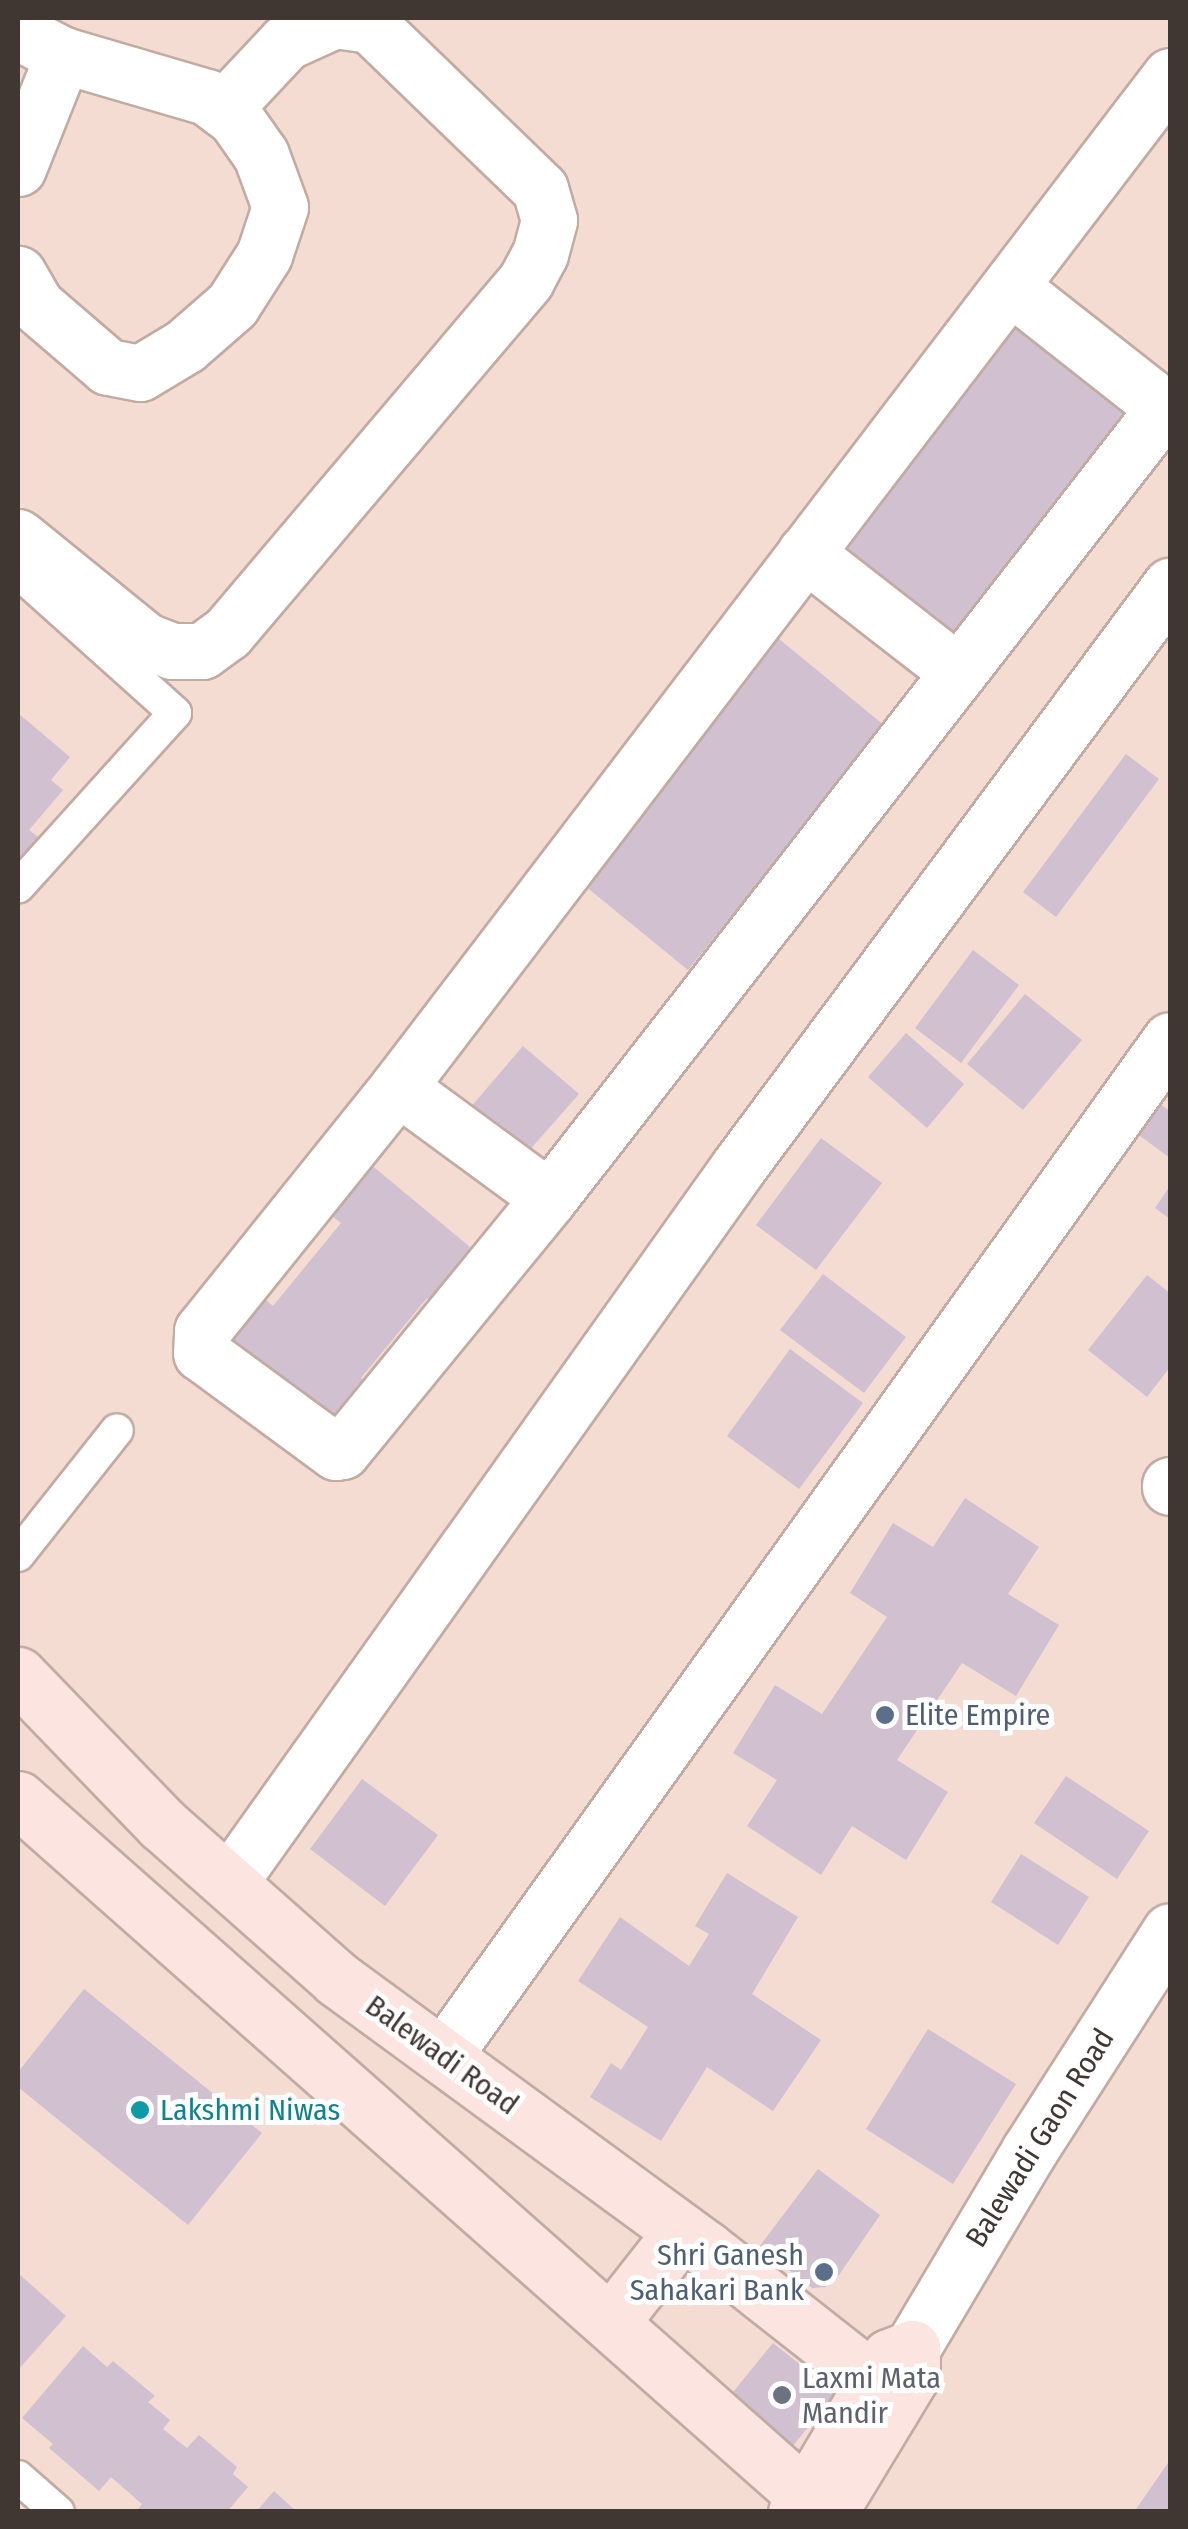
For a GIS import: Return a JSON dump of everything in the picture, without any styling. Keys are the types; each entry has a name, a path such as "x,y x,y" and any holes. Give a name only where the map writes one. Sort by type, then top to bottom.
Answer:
{"main road":[{"name":"Balewadi Road","path":"18,1675 162,1824 337,1979 682,2232 895,2375"},
{"path":"18,1799 612,2322 814,2508"},
{"path":"612,2322 682,2232"},
{"name":"Balewadi Gaon Road","path":"814,2508 895,2375"}],"street":[{"path":"18,537 146,641 172,651 202,652 227,633 252,604 526,280 540,254 549,220 540,189 370,25 335,20 286,42 223,109"},
{"path":"18,168 40,44 207,97 236,118 260,155 280,207 264,255 232,305 185,346 140,373 108,368 36,305 18,274"},
{"path":"1012,288 1149,396 1156,412 549,1198 342,1451 336,1452 202,1353 198,1337 398,1087 1012,288 1170,76"},
{"path":"806,554 958,672"},
{"path":"230,1881 739,1166 1170,586"},
{"path":"444,2056 1170,1040"},
{"path":"398,1087 549,1198"},
{"name":"Balewadi Gaon Road","path":"895,2375 1029,2151 1170,1931"}],"lane":[{"path":"18,572 175,713 18,887"},
{"path":"18,1555 117,1430"},
{"path":"18,2476 58,2512"}],"building":[{"path":"1024,312 1139,401 956,636 841,546"},
{"path":"773,634 885,726 688,970 574,877"},
{"path":"18,713 70,757 51,780 63,790 29,830 38,837 18,862"},
{"path":"1126,754 1159,779 1056,917 1023,892"},
{"path":"973,950 1019,985 961,1063 915,1028"},
{"path":"1025,994 1082,1040 1023,1110 967,1064"},
{"path":"906,1033 964,1084 927,1128 868,1077"},
{"path":"523,1046 579,1094 519,1162 464,1115"},
{"path":"1153,1099 1170,1111 1170,1158 1132,1130"},
{"path":"821,1138 882,1183 816,1270 756,1225"},
{"path":"369,1163 476,1252 433,1304 427,1298 361,1378 368,1383 329,1432 221,1344 260,1295 273,1306 341,1223 328,1213"},
{"path":"1170,1186 1170,1219 1155,1208"},
{"path":"823,1274 906,1337 864,1393 780,1330"},
{"path":"1147,1275 1170,1293 1170,1367 1147,1397 1088,1350"},
{"path":"790,1349 863,1403 799,1489 727,1436"},
{"path":"965,1498 1039,1547 1008,1594 1059,1625 1016,1696 962,1663 897,1760 948,1792 906,1860 852,1826 821,1875 747,1826 777,1780 733,1753 775,1685 822,1714 887,1617 850,1593 893,1523 933,1547"},
{"path":"1066,1776 1149,1831 1117,1879 1034,1823"},
{"path":"362,1779 438,1835 385,1906 310,1849"},
{"path":"1021,1854 1089,1897 1058,1945 991,1902"},
{"path":"727,1873 798,1917 752,1994 821,2040 773,2111 707,2067 661,2141 590,2097 611,2063 621,2070 648,2027 578,1981 620,1917 689,1966 709,1934 695,1926"},
{"name":"Lakshmi Niwas","path":"84,1989 262,2133 188,2225 18,2087 18,2072"},
{"path":"928,2029 1016,2084 953,2184 866,2129"},
{"path":"818,2169 880,2215 839,2275 826,2287 812,2288 759,2247"},
{"path":"18,2273 66,2316 18,2370"},
{"name":"Laxmi Mata Mandir","path":"773,2343 836,2393 792,2447 729,2397"},
{"path":"83,2346 107,2367 113,2361 155,2396 148,2402 170,2420 163,2429 187,2448 199,2435 237,2467 233,2474 248,2487 227,2512 136,2512 142,2504 111,2477 99,2491 49,2448 53,2444 22,2418"},
{"path":"1170,2460 1170,2512 1134,2512"},
{"path":"274,2491 297,2512 256,2512"}],"place":[{"name":"Elite Empire","path":"885,1715"},
{"name":"Lakshmi Niwas","path":"140,2110"},
{"name":"Shri Ganesh Sahakari Bank","path":"824,2272"},
{"name":"Laxmi Mata Mandir","path":"782,2395"}]}
